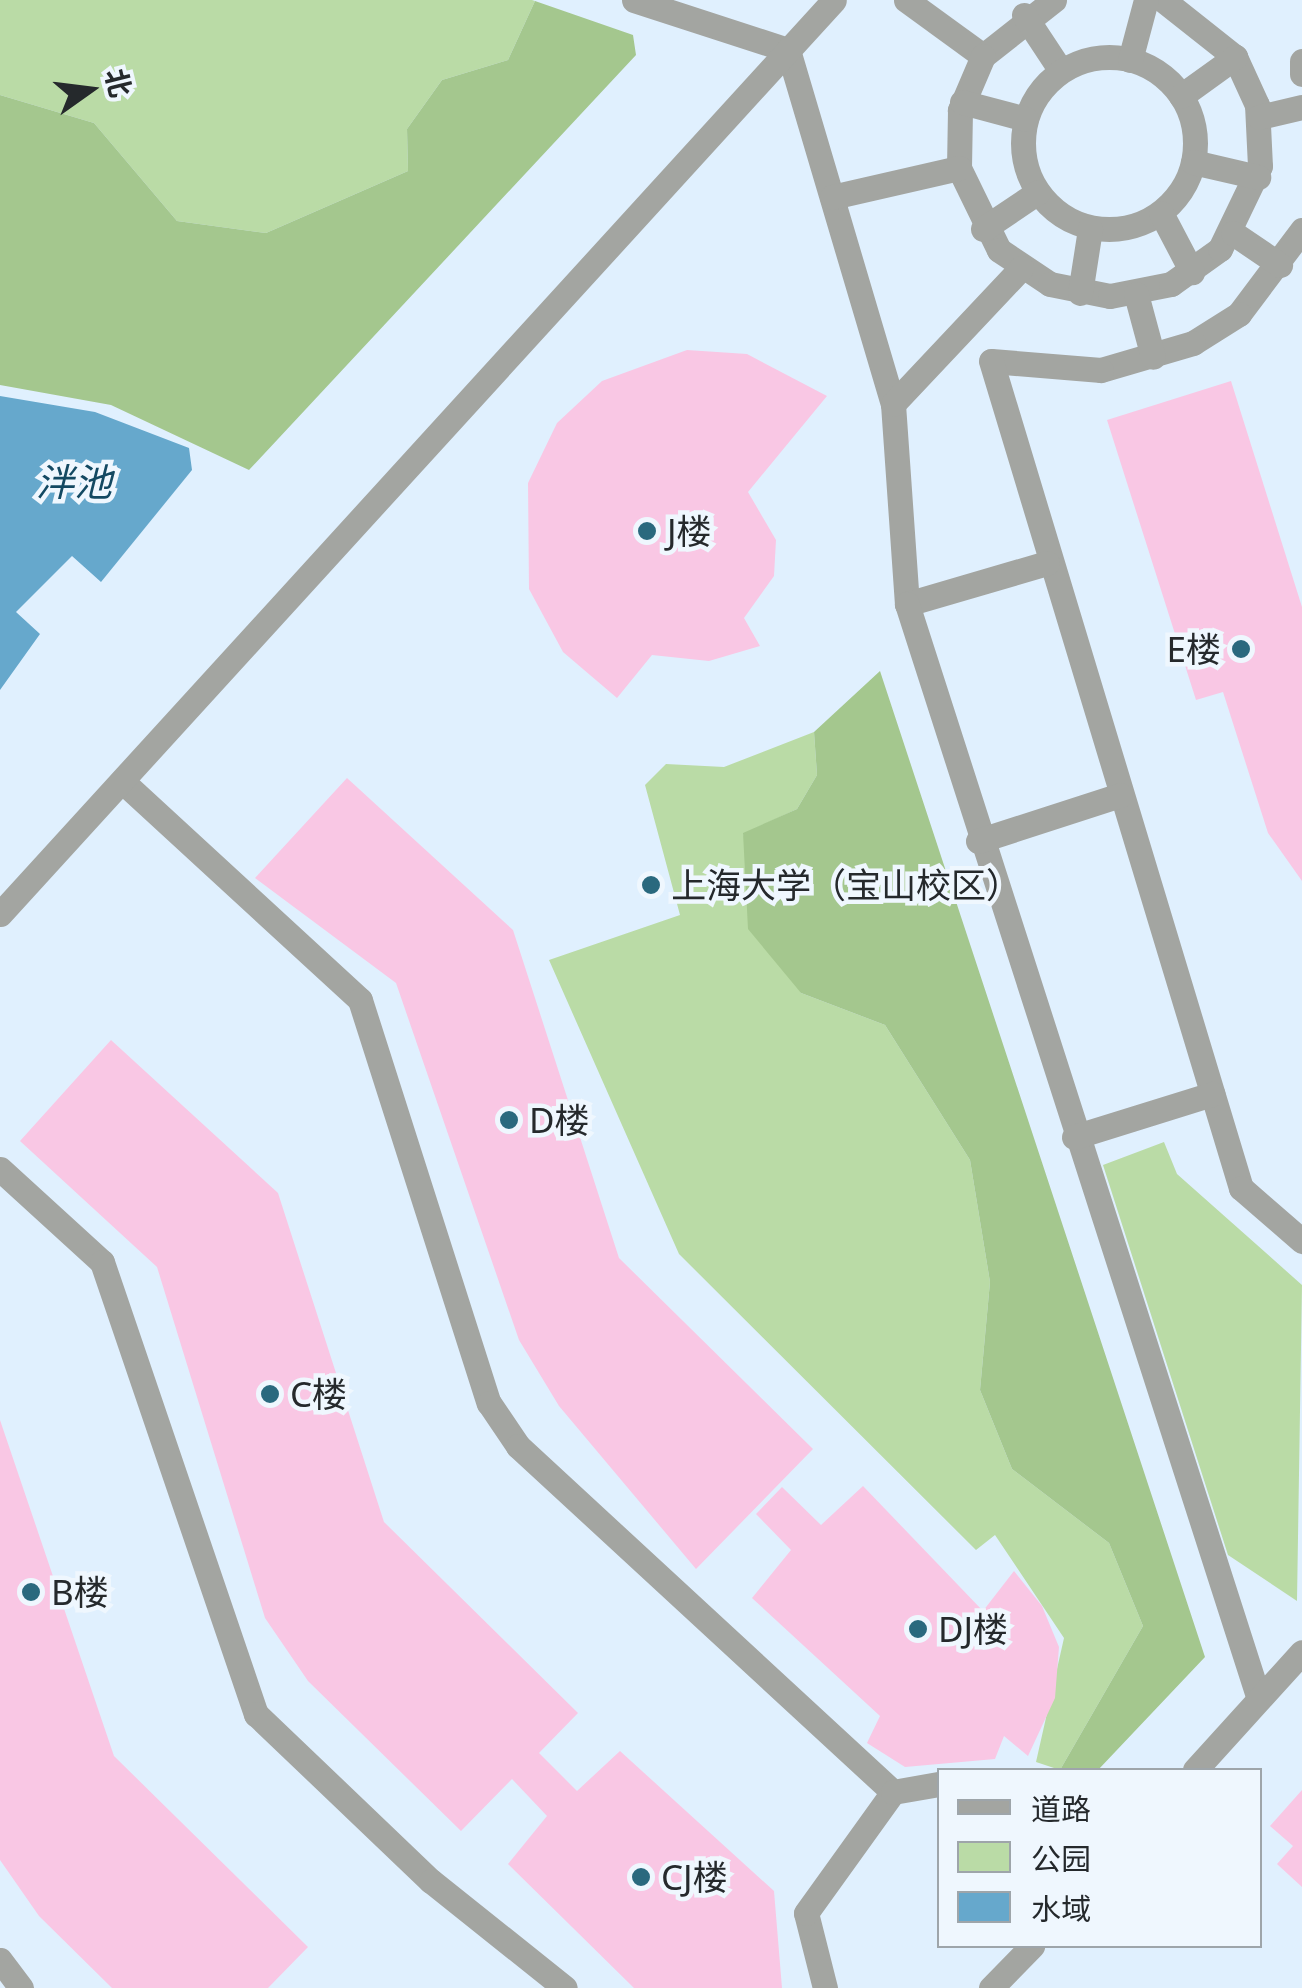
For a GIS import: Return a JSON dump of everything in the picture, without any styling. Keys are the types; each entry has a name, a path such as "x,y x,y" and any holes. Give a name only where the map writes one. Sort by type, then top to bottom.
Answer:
{"street":[{"path":"634,0 788,50"},
{"path":"0,914 834,0"},
{"path":"906,0 982,56"},
{"path":"1054,0 1024,15 982,56 962,102 959,168 983,228 1021,268 1080,294 1136,294 1192,272 1233,233 1258,177 1259,116 1235,57 1201,8 1163,0"},
{"path":"1130,60 1146,0"},
{"path":"1024,15 1062,71"},
{"path":"788,50 893,404 907,604 978,841 1260,1700"},
{"path":"1102,56 1130,60 1181,96 1193,162 1161,213 1139,225 1090,229 1038,192 1024,161 1026,120 1062,71 1102,56"},
{"path":"1181,96 1235,57"},
{"path":"1302,61 1302,74"},
{"path":"962,102 1026,120"},
{"path":"1259,116 1302,107"},
{"path":"1193,162 1258,177"},
{"path":"832,198 959,168"},
{"path":"983,228 1038,192"},
{"path":"1161,213 1192,272"},
{"path":"1080,294 1090,229"},
{"path":"1302,230 1280,266 1239,314 1153,357 1063,373 991,361 1047,563 1241,1188 1302,1241"},
{"path":"1233,233 1280,266"},
{"path":"893,404 1021,268"},
{"path":"1136,294 1153,357"},
{"path":"907,604 1047,563"},
{"path":"122,781 360,1000 490,1404 518,1446 893,1792"},
{"path":"978,841 1120,795"},
{"path":"1074,1137 1212,1094"},
{"path":"0,1169 102,1262 256,1714 431,1882 564,1988"},
{"path":"1197,1768 1302,1652"},
{"path":"825,1988 806,1913 893,1792 937,1785"},
{"path":"991,1988 1030,1948"},
{"path":"0,1960 21,1988"}],"shaded area":[{"name":"上海大学（宝山校区）","path":"0,0 1302,0 1302,1988 0,1988"}],"green space":[{"path":"0,0 535,1 508,60 442,80 407,129 408,171 266,233 177,221 94,123 0,95"},
{"path":"535,1 633,35 636,55 249,470 111,405 0,385 0,95 94,123 177,221 266,233 408,171 407,129 442,80 508,60"},
{"path":"880,671 1205,1657 1100,1768 1061,1768 1143,1626 1109,1543 1012,1469 980,1390 990,1282 970,1160 885,1025 801,993 748,929 743,833 797,809 817,775 814,732"},
{"path":"814,732 817,775 797,809 743,834 801,993 885,1025 970,1160 990,1282 980,1390 1012,1469 1109,1543 1143,1626 1061,1768 1036,1762 1064,1638 995,1535 976,1550 679,1254 549,960 680,915 645,785 666,764 724,767"},
{"path":"1164,1142 1177,1174 1302,1285 1297,1601 1228,1555 1103,1165"}],"water":[{"name":"泮池","path":"0,396 95,412 189,448 192,470 101,582 72,556 16,612 40,634 0,690"}],"building":[{"name":"J楼","path":"687,350 747,354 827,396 748,492 776,540 774,576 744,618 760,646 709,661 652,655 617,698 563,652 529,589 528,483 557,423 602,381"},
{"name":"E楼","path":"1231,381 1302,607 1302,881 1268,833 1223,692 1196,700 1107,420"},
{"name":"D楼","path":"347,778 513,930 619,1258 813,1449 696,1569 559,1406 519,1340 396,983 255,878"},
{"name":"C楼","path":"111,1040 278,1193 384,1522 578,1713 539,1753 577,1791 620,1751 774,1891 782,1988 634,1988 508,1864 547,1816 512,1779 461,1831 308,1681 265,1618 157,1267 20,1141"},
{"name":"B楼","path":"0,1420 114,1756 308,1947 268,1988 112,1988 39,1916 0,1860"},
{"name":"DJ楼","path":"863,1486 983,1611 1014,1571 1042,1606 1059,1647 1055,1698 1028,1756 1004,1736 995,1759 905,1767 867,1743 880,1716 752,1598 791,1550 756,1514 782,1487 821,1525"},
{"path":"1302,1790 1302,1887 1277,1864 1293,1846 1270,1826"}],"place":[{"name":"J楼","path":"647,531"},
{"name":"E楼","path":"1241,649"},
{"name":"上海大学（宝山校区）","path":"651,885"},
{"name":"D楼","path":"509,1120"},
{"name":"C楼","path":"270,1394"},
{"name":"B楼","path":"31,1592"},
{"name":"DJ楼","path":"918,1629"},
{"name":"CJ楼","path":"641,1877"}]}
